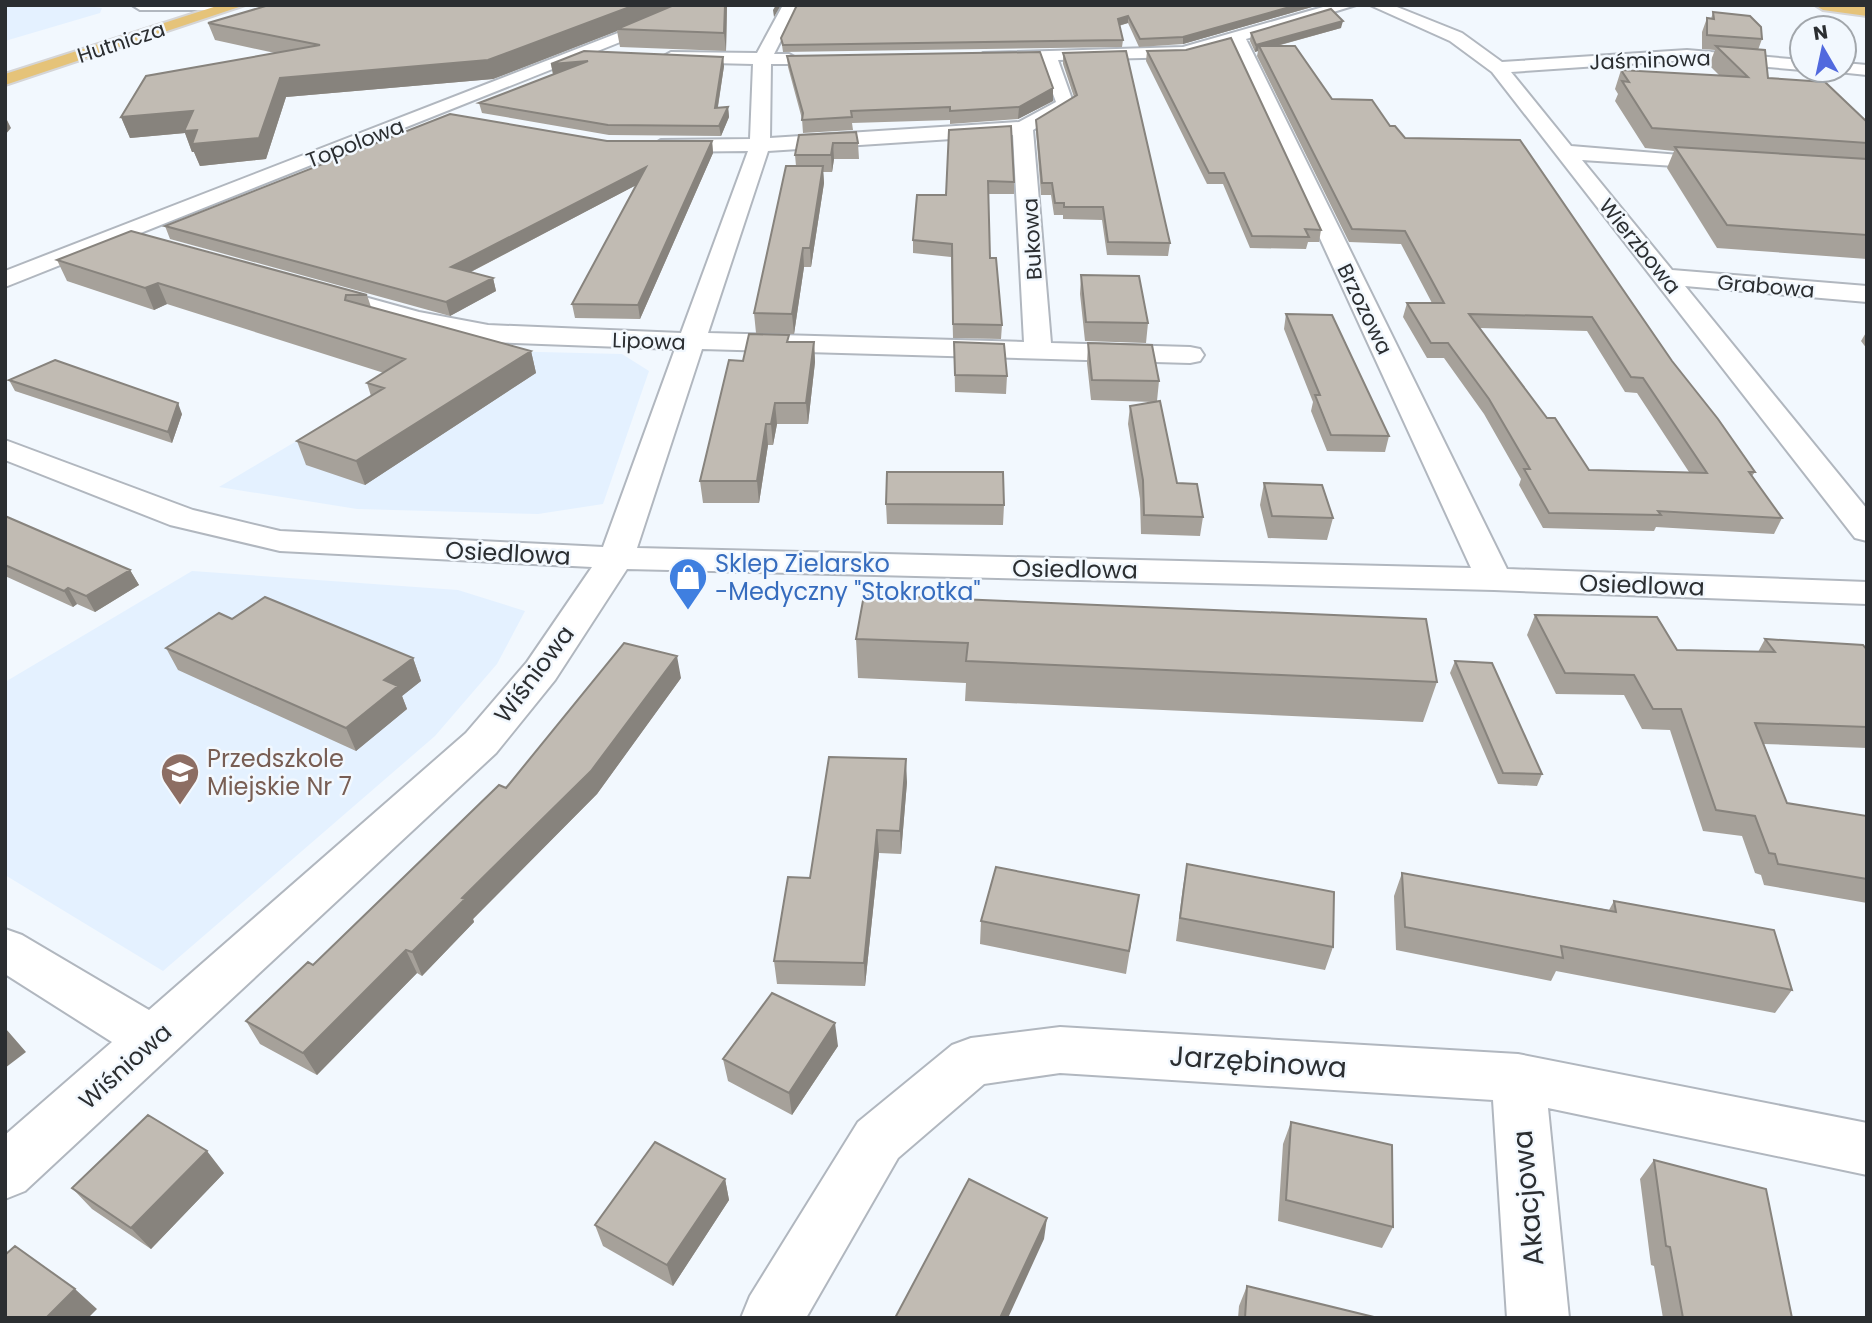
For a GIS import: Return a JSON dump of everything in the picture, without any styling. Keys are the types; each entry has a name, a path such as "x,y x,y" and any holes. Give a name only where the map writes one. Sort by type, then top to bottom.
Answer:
{"main road":[{"name":"Hutnicza","path":"5,79 237,5"},
{"path":"1823,5 1867,11"},
{"name":"Hutnicza","path":"127,19 168,6"}],"street":[{"path":"139,5 212,5"},
{"name":"Topolowa","path":"5,280 705,5"},
{"name":"Wiśniowa","path":"5,1172 481,743 541,671 616,558 760,145 762,60 791,5"},
{"path":"967,57 1174,53 1237,38 1348,5"},
{"path":"1353,5 1376,5"},
{"name":"Wierzbowa","path":"1376,5 1456,37 1498,68 1867,531"},
{"path":"151,32 174,15 168,6"},
{"name":"Brzozowa","path":"1237,38 1494,579"},
{"path":"581,53 628,56"},
{"name":"Jaśminowa","path":"1498,68 1687,55 1788,64"},
{"path":"646,146 760,145 1023,128 1065,105 1066,101 1048,56"},
{"path":"655,57 803,59"},
{"path":"431,113 470,120"},
{"name":"Bukowa","path":"1023,128 1038,349"},
{"path":"1563,152 1748,165"},
{"path":"121,236 161,247"},
{"name":"Grabowa","path":"1665,277 1867,294"},
{"name":"Lipowa","path":"295,286 469,332 691,342 1189,355"},
{"name":"Osiedlowa","path":"5,449 182,518 280,541 616,558 1494,579 1867,593"},
{"path":"5,949 154,1040"},
{"name":"Jarzębinowa","path":"772,1318 878,1140 971,1062 1060,1050 1518,1078 1867,1149"},
{"name":"Akacjowa","path":"1518,1078 1538,1318"}],"shaded area":[{"path":"5,5 79,5 102,8 100,13 5,41"},
{"path":"450,350 622,354 649,371 603,504 538,514 357,509 219,487"},
{"name":"Przedszkole Miejskie Nr 7","path":"192,571 458,590 525,611 497,664 435,736 163,971 5,875 5,682"}],"building":[{"path":"269,5 635,5 488,60 280,78 259,138 192,144 197,130 184,131 193,111 121,117 146,76 320,45 208,23"},
{"path":"674,5 725,5 724,33 617,29"},
{"path":"797,5 1297,5 1183,37 1140,39 1128,16 1118,19 1123,40 783,45 781,38"},
{"path":"1331,9 1343,21 1256,45 1251,33"},
{"path":"1713,12 1750,16 1761,27 1762,39 1707,35 1707,18 1714,19"},
{"path":"1231,38 1321,230 1305,229 1309,237 1252,236 1224,173 1209,173 1147,51 1186,50"},
{"path":"1259,46 1295,46 1332,99 1372,100 1390,126 1395,126 1405,138 1520,140 1672,361 1718,419 1755,472 1749,472 1782,518 1658,511 1661,515 1549,513 1524,469 1530,469 1489,399 1448,343 1431,343 1407,303 1444,303 1405,231 1352,229","holes":["1469,314 1592,317 1631,377 1643,378 1707,473 1589,470 1555,418 1547,418"]},
{"path":"1716,46 1765,50 1768,78 1788,79 1788,84 1827,84 1867,122 1867,143 1652,128 1622,81 1629,82 1621,70 1748,77"},
{"path":"584,51 723,57 715,108 728,107 719,126 608,125 479,103 588,61 551,64"},
{"path":"1126,51 1170,243 1108,242 1103,207 1064,207 1064,203 1055,203 1052,183 1042,183 1036,120 1077,95 1063,53"},
{"path":"1040,52 1053,88 1019,107 950,111 950,107 851,111 852,117 802,120 803,113 787,56"},
{"path":"450,114 607,141 712,141 638,305 572,304 646,167 451,267 493,278 446,302 165,226"},
{"path":"1011,126 1014,182 988,181 990,258 996,258 1002,325 953,324 952,244 913,240 917,195 946,195 949,130"},
{"path":"856,132 858,143 833,143 831,155 795,155 799,135"},
{"path":"1675,147 1867,159 1867,235 1727,225"},
{"path":"786,166 823,166 810,248 803,248 792,314 754,313"},
{"path":"131,231 367,295 346,295 345,300 531,351 356,461 297,441 384,388 367,383 405,359 158,283 145,288 57,260"},
{"path":"1081,275 1139,276 1148,323 1086,322"},
{"path":"1286,314 1332,315 1389,436 1331,435 1315,395 1320,395"},
{"path":"749,334 789,335 787,342 814,342 806,403 775,403 771,424 766,424 757,481 700,481 729,360 743,361"},
{"path":"954,342 1004,344 1007,376 955,375"},
{"path":"1088,343 1152,345 1159,381 1092,380"},
{"path":"55,360 178,403 168,432 9,380"},
{"path":"1160,401 1177,483 1197,484 1203,517 1144,515 1143,480 1130,406"},
{"path":"887,472 1003,472 1004,505 886,504"},
{"path":"1264,483 1322,485 1333,518 1272,516"},
{"path":"5,516 130,570 86,596 68,588 64,591 5,565"},
{"path":"864,595 1426,619 1437,682 966,661 968,643 856,639"},
{"path":"265,597 413,658 384,680 398,686 346,728 166,648 219,613 232,619"},
{"path":"1535,615 1657,617 1677,650 1775,652 1765,639 1863,645 1867,650 1867,727 1755,723 1787,803 1867,816 1867,879 1778,864 1775,854 1769,853 1755,816 1716,810 1681,709 1653,709 1634,675 1565,673"},
{"path":"624,643 677,656 591,771 462,898 465,899 412,952 406,950 303,1053 246,1021 308,962 313,965 499,785 506,788"},
{"path":"1455,661 1492,663 1542,774 1503,773"},
{"path":"829,757 906,759 900,831 877,830 864,963 774,961 788,877 810,878"},
{"path":"1187,864 1334,892 1333,947 1180,918"},
{"path":"996,867 1139,895 1129,951 981,921"},
{"path":"1402,873 1616,912 1614,901 1774,930 1792,990 1561,946 1563,958 1405,927"},
{"path":"772,993 835,1023 789,1093 723,1059"},
{"path":"148,1115 207,1151 131,1228 72,1188"},
{"path":"1291,1122 1392,1145 1393,1227 1286,1200"},
{"path":"655,1142 725,1179 667,1265 595,1225"},
{"path":"1654,1160 1766,1189 1792,1318 1683,1318 1670,1247 1666,1246"},
{"path":"969,1179 1047,1218 1000,1318 895,1318"},
{"path":"15,1246 75,1289 46,1318 5,1318 5,1255"},
{"path":"1247,1286 1378,1318 1245,1318"}],"place":[{"name":"Sklep Zielarsko -Medyczny \"Stokrotka\"","path":"688,611"},
{"name":"Przedszkole Miejskie Nr 7","path":"180,806"}]}
